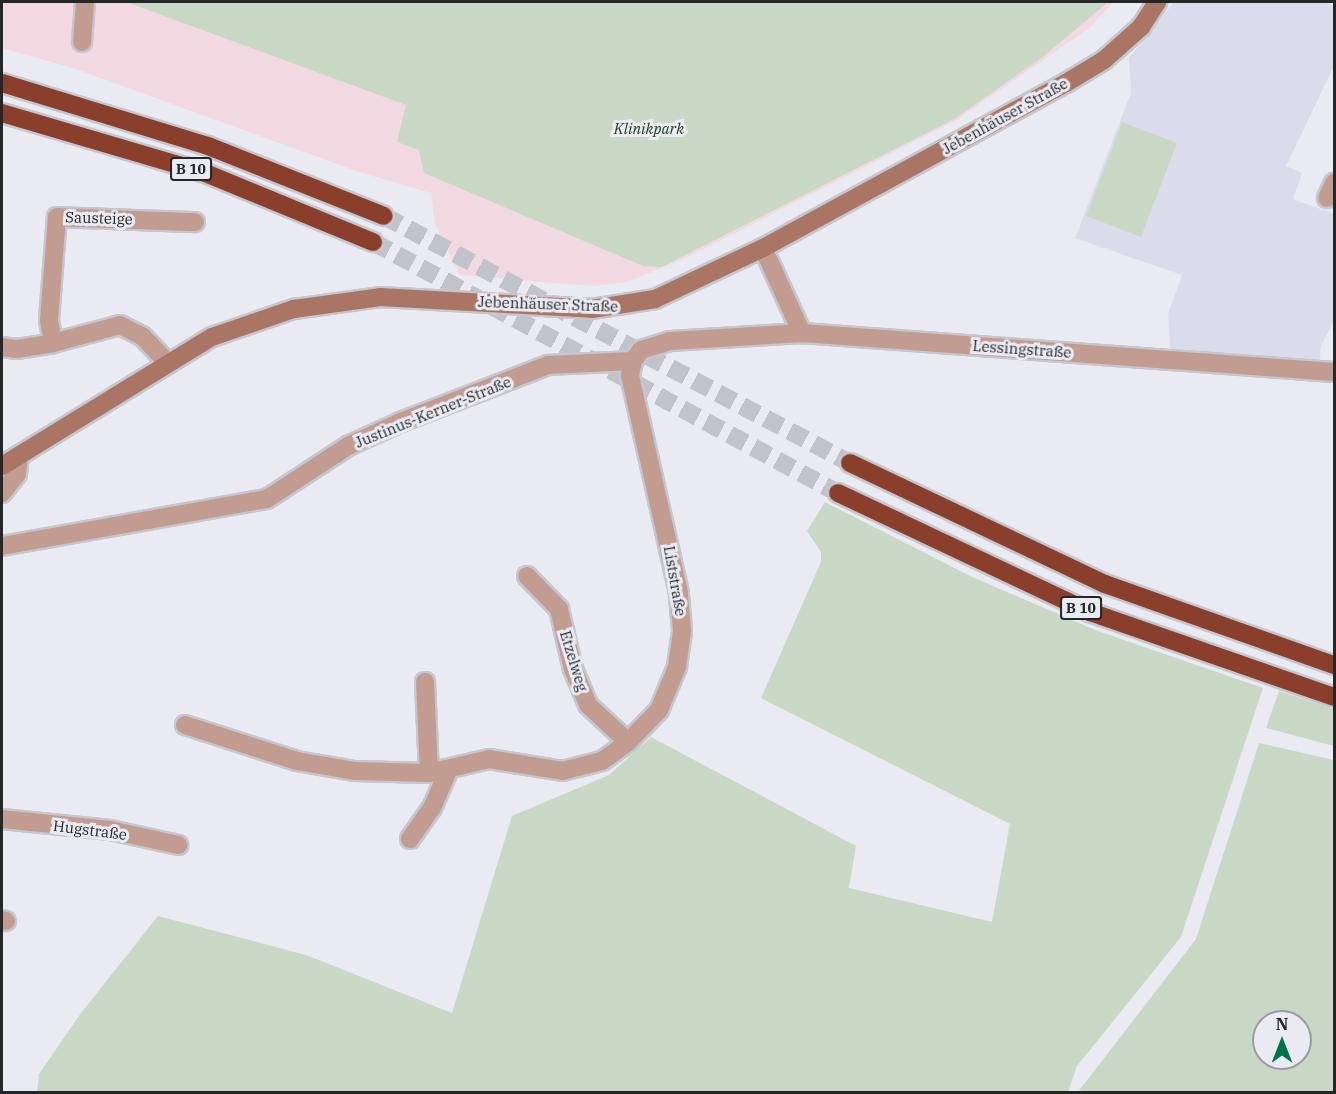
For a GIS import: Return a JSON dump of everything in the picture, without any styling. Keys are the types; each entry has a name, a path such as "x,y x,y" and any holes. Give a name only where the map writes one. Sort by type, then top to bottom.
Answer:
{"highway":[{"name":"B 10","path":"2,82 208,146 384,216"},
{"name":"B 10","path":"2,113 203,172 374,242"},
{"name":"B 10","path":"850,463 1105,584 1335,665"},
{"name":"B 10","path":"838,493 1090,612 1335,697"}],"main road":[{"name":"Jebenhäuser Straße","path":"2,466 167,362 213,337 294,309 357,299 623,307 655,299 763,248 1104,60 1141,27 1157,2"}],"street":[{"path":"82,42 85,2"},
{"name":"Sausteige","path":"53,343 49,320 57,217 195,222"},
{"path":"763,248 802,333"},
{"path":"2,347 17,349 53,343 120,325 142,336 167,362"},
{"name":"Justinus-Kerner-Straße","path":"2,546 267,500 351,445 548,365 633,361 641,350 671,342 802,333"},
{"name":"Lessingstraße","path":"802,333 1335,372"},
{"name":"Liststraße","path":"185,725 297,762 355,771 429,773 448,771 489,759 546,771 577,769 602,761 628,742 659,710 677,667 682,630 679,592 630,375 633,361"},
{"path":"2,493 17,474 19,456"},
{"name":"Etzelweg","path":"527,576 559,609 573,669 588,705 628,742"},
{"path":"425,682 429,773"},
{"path":"410,839 432,808 448,771"},
{"name":"Hugstraße","path":"2,819 110,830 178,845"}],"shaded area":[{"name":"Klinikpark","path":"2,2 1114,2 1088,29 958,119 686,258 627,282 593,286 460,275 435,225 431,193 359,172 73,68 2,48"},
{"path":"1174,2 1325,2 1334,6 1334,66 1286,166 1302,173 1293,199 1334,214 1334,321 1321,346 1319,370 1171,360 1168,314 1182,275 1075,238 1131,93 1129,58"}],"green space":[{"name":"Klinikpark","path":"126,2 1108,2 1044,56 956,118 662,267 643,266 424,173 419,150 397,142 406,105"},
{"path":"1122,122 1177,143 1141,237 1086,216"},
{"path":"825,502 970,576 1095,630 1263,688 1181,937 1077,1066 1068,1092 37,1092 39,1074 81,1013 158,916 306,955 452,1013 512,816 609,775 651,737 856,846 849,888 992,922 1010,824 761,698 821,562 821,552 807,531"},
{"path":"1279,691 1334,709 1334,746 1266,728"},
{"path":"1259,743 1334,760 1334,1092 1078,1092 1196,939"}],"tunnel":[{"path":"384,216 850,463"},
{"path":"373,242 838,493"}]}
